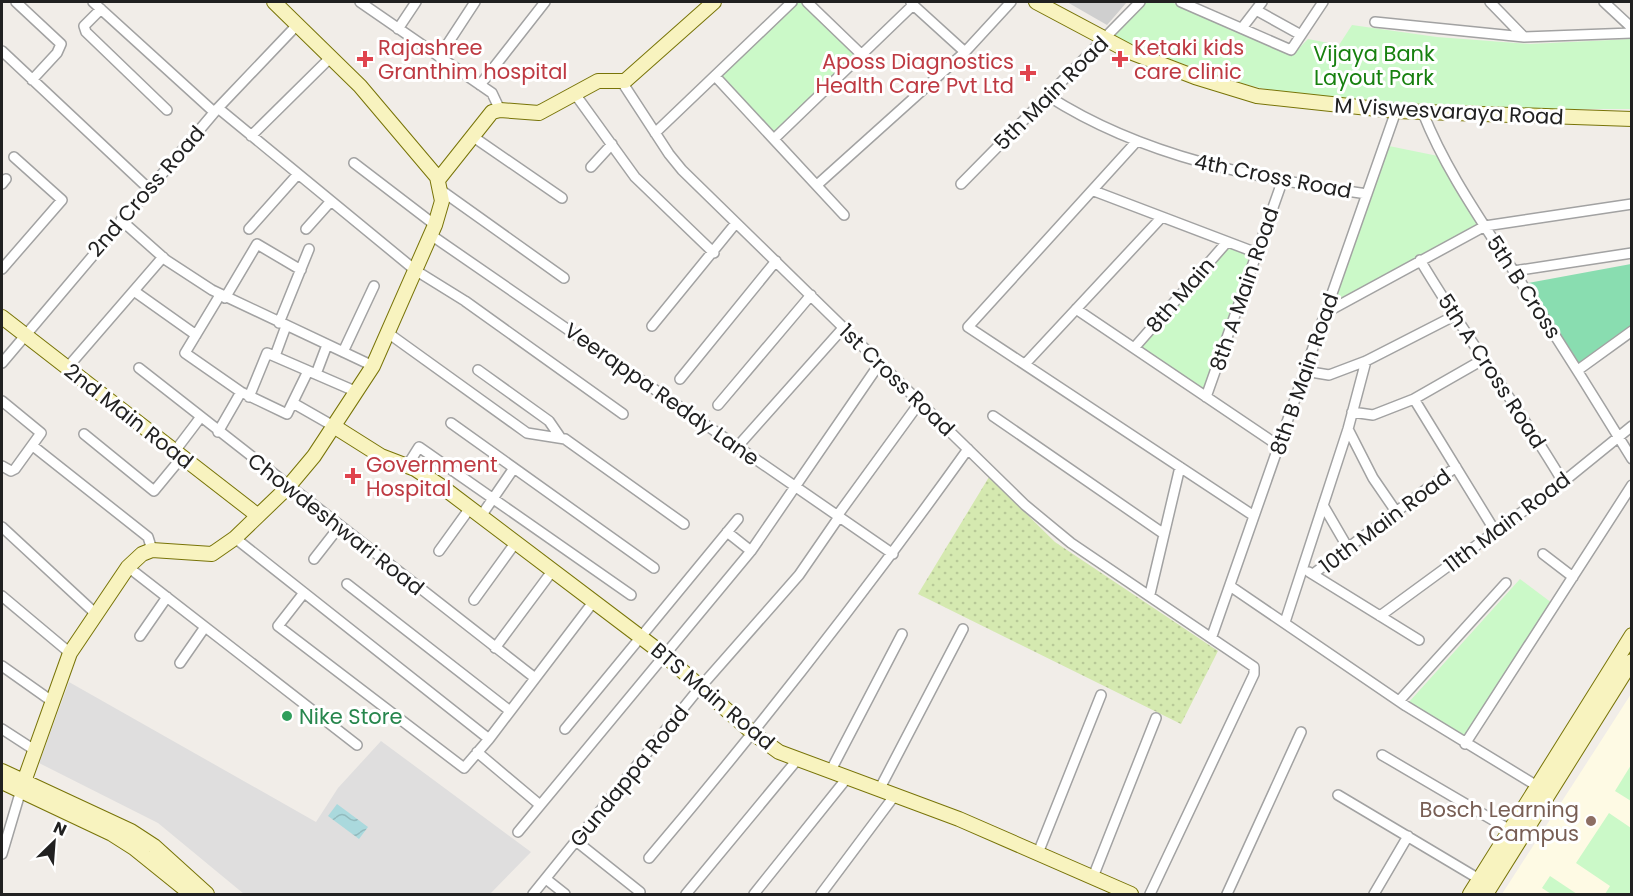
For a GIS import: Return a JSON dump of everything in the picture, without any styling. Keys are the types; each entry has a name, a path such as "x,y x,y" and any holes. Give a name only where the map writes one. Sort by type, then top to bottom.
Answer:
{"street":[{"path":"16,2 61,44 57,53 32,80"},
{"path":"360,2 480,85 495,98 500,110"},
{"path":"399,29 416,2"},
{"path":"439,57 475,2"},
{"path":"480,85 545,2"},
{"path":"2,854 22,784 70,653 128,567 142,554 152,550 212,554 235,538 288,487 314,456 373,366 433,230 441,207 440,186 472,136 492,112 500,110 539,113 598,81 622,82 714,2"},
{"path":"655,133 792,2"},
{"path":"807,2 862,55"},
{"path":"817,185 965,52 1011,2"},
{"name":"M Viswesvaraya Road","path":"1036,2 1104,40 1165,66 1257,96 1423,113 1632,119"},
{"name":"5th Main Road","path":"961,184 1140,2"},
{"path":"1181,2 1291,50 1323,2"},
{"path":"1490,2 1524,37"},
{"path":"1604,2 1632,28"},
{"path":"279,3 386,116 440,186 564,278"},
{"path":"774,139 862,55 911,3 965,52"},
{"path":"167,110 86,32 84,26 97,5 216,110 415,270 465,301 623,414"},
{"path":"1242,28 1259,6 1301,35"},
{"path":"1375,22 1524,37 1632,33"},
{"name":"2nd Cross Road","path":"2,363 24,334 216,110 298,24"},
{"path":"2,51 148,188"},
{"path":"251,136 331,57"},
{"path":"715,76 844,215"},
{"name":"1st Cross Road","path":"622,82 682,170 1051,528 1212,636 1251,664 1255,670 1150,894"},
{"path":"575,94 635,177 714,253"},
{"name":"4th Cross Road","path":"1048,96 1089,121 1137,141 1221,169 1282,182 1367,194"},
{"name":"8th B Main Road","path":"1212,636 1396,111"},
{"name":"5th B Cross","path":"1423,113 1434,142 1632,459"},
{"path":"472,136 562,198"},
{"path":"1137,141 968,327 1254,516"},
{"path":"591,167 612,144"},
{"path":"2,269 62,200 14,157"},
{"name":"Veerappa Reddy Lane","path":"354,163 433,230 893,554"},
{"path":"249,229 298,174"},
{"name":"8th A Main Road","path":"1206,397 1282,182"},
{"path":"1094,191 1257,254"},
{"path":"306,229 331,201"},
{"path":"1325,313 1485,226 1632,204"},
{"path":"1025,364 1161,218"},
{"path":"121,220 163,257 223,296 373,366"},
{"path":"652,326 714,253 736,223"},
{"name":"8th Main","path":"1134,348 1227,242"},
{"path":"301,270 257,244 185,353 245,394 287,414 327,345"},
{"path":"275,356 282,324 309,249"},
{"path":"1514,271 1632,253"},
{"path":"67,368 163,257"},
{"name":"5th A Cross Road","path":"1420,260 1563,482"},
{"path":"680,379 776,261"},
{"path":"343,352 374,286"},
{"path":"134,291 196,335"},
{"path":"718,405 811,295"},
{"path":"1076,309 1279,446"},
{"path":"1305,371 1329,375 1366,361 1454,316"},
{"name":"2nd Main Road","path":"2,317 257,515"},
{"path":"738,446 843,327"},
{"path":"1578,370 1632,331"},
{"path":"388,333 527,434 560,437"},
{"path":"218,432 245,394 267,353 357,392"},
{"path":"1352,412 1373,415 1414,399 1484,359"},
{"path":"1285,622 1348,429 1366,361"},
{"path":"518,832 663,654 751,552 797,488 880,363"},
{"name":"Chowdeshwari Road","path":"139,368 339,527 535,678"},
{"path":"478,370 549,421 560,437 684,524"},
{"path":"1414,399 1496,531"},
{"path":"2,401 40,430 40,437 15,469 11,471 2,466"},
{"name":"Gundappa Road","path":"533,894 701,687 799,575 838,516 920,402"},
{"path":"293,403 334,426"},
{"path":"993,416 1164,534"},
{"path":"84,434 154,491 200,418"},
{"path":"451,423 654,568"},
{"name":"BTS Main Road","path":"334,426 381,456 407,466 433,480 663,654 754,734 797,760 959,819 1093,877 1122,893"},
{"name":"11th Main Road","path":"1380,616 1563,482 1632,426"},
{"path":"1348,429 1373,478 1397,513"},
{"path":"33,446 148,537 152,550"},
{"path":"407,466 419,447 631,595"},
{"path":"649,858 754,734 893,554 968,449"},
{"path":"1150,594 1180,467"},
{"name":"10th Main Road","path":"1313,574 1456,467"},
{"path":"439,551 476,512 494,499 514,468"},
{"path":"1465,744 1632,485"},
{"path":"1323,505 1348,548"},
{"path":"566,729 738,519"},
{"path":"2,527 96,614"},
{"path":"314,559 339,527"},
{"path":"727,532 751,552"},
{"path":"235,538 489,739"},
{"path":"474,600 516,542"},
{"path":"1543,554 1573,577"},
{"path":"128,567 357,745"},
{"path":"1302,568 1419,640"},
{"path":"495,648 553,570"},
{"path":"1399,701 1506,583"},
{"path":"347,584 510,711"},
{"path":"1230,586 1399,701 1465,744 1543,790"},
{"path":"303,594 278,626 464,768 489,739 594,601"},
{"path":"2,596 70,653"},
{"path":"140,636 167,597"},
{"path":"180,663 205,627"},
{"path":"879,790 963,629"},
{"path":"830,772 902,634"},
{"path":"1485,894 1632,635"},
{"path":"1470,894 1510,830 1543,790 1632,661"},
{"path":"2,666 53,702"},
{"path":"1038,853 1101,695"},
{"path":"1093,877 1156,718"},
{"path":"2,729 36,751"},
{"path":"1227,894 1301,732"},
{"path":"477,752 540,806"},
{"path":"1382,755 1510,830"},
{"path":"686,894 797,760"},
{"path":"2,771 22,784 133,840 154,846 195,892"},
{"path":"754,894 847,778"},
{"path":"2,782 22,784"},
{"path":"821,894 895,795"},
{"path":"1338,795 1479,879"},
{"path":"1374,894 1408,836"},
{"path":"576,841 640,892"},
{"path":"546,879 565,894"}],"shaded area":[{"path":"1067,2 1127,2 1107,25"},
{"path":"69,682 316,822 338,788 381,741 531,852 490,894 244,894 158,823 39,763"},
{"name":"Bosch Learning Campus","path":"1631,694 1631,894 1502,894 1597,747"}],"green space":[{"path":"792,2 807,2 862,55 774,139 715,76"},
{"name":"Vijaya Bank Layout Park","path":"1145,2 1171,2 1293,54 1308,39 1339,45 1352,25 1437,37 1530,44 1631,39 1631,109 1421,107 1337,100 1272,91 1202,71 1112,38"},
{"path":"1384,145 1443,157 1485,226 1325,313"},
{"path":"1227,242 1257,253 1206,397 1134,348"},
{"path":"1631,264 1631,331 1578,370 1522,284"},
{"path":"989,477 1055,542 1218,651 1181,724 918,594"},
{"path":"1520,579 1552,603 1468,740 1409,702"},
{"path":"1631,765 1631,801 1615,791"},
{"path":"1609,813 1631,828 1631,894 1605,894 1610,886 1576,863"},
{"path":"1550,876 1577,894 1551,894 1542,888"}],"water":[{"path":"337,804 368,827 359,839 328,816"}],"place":[{"name":"Rajashree Granthim hospital","path":"365,59"},
{"name":"Ketaki kids care clinic","path":"1120,59"},
{"name":"Aposs Diagnostics Health Care Pvt Ltd","path":"1028,73"},
{"name":"Government Hospital","path":"353,476"},
{"name":"Nike Store","path":"287,716"},
{"name":"Bosch Learning Campus","path":"1591,821"}]}
